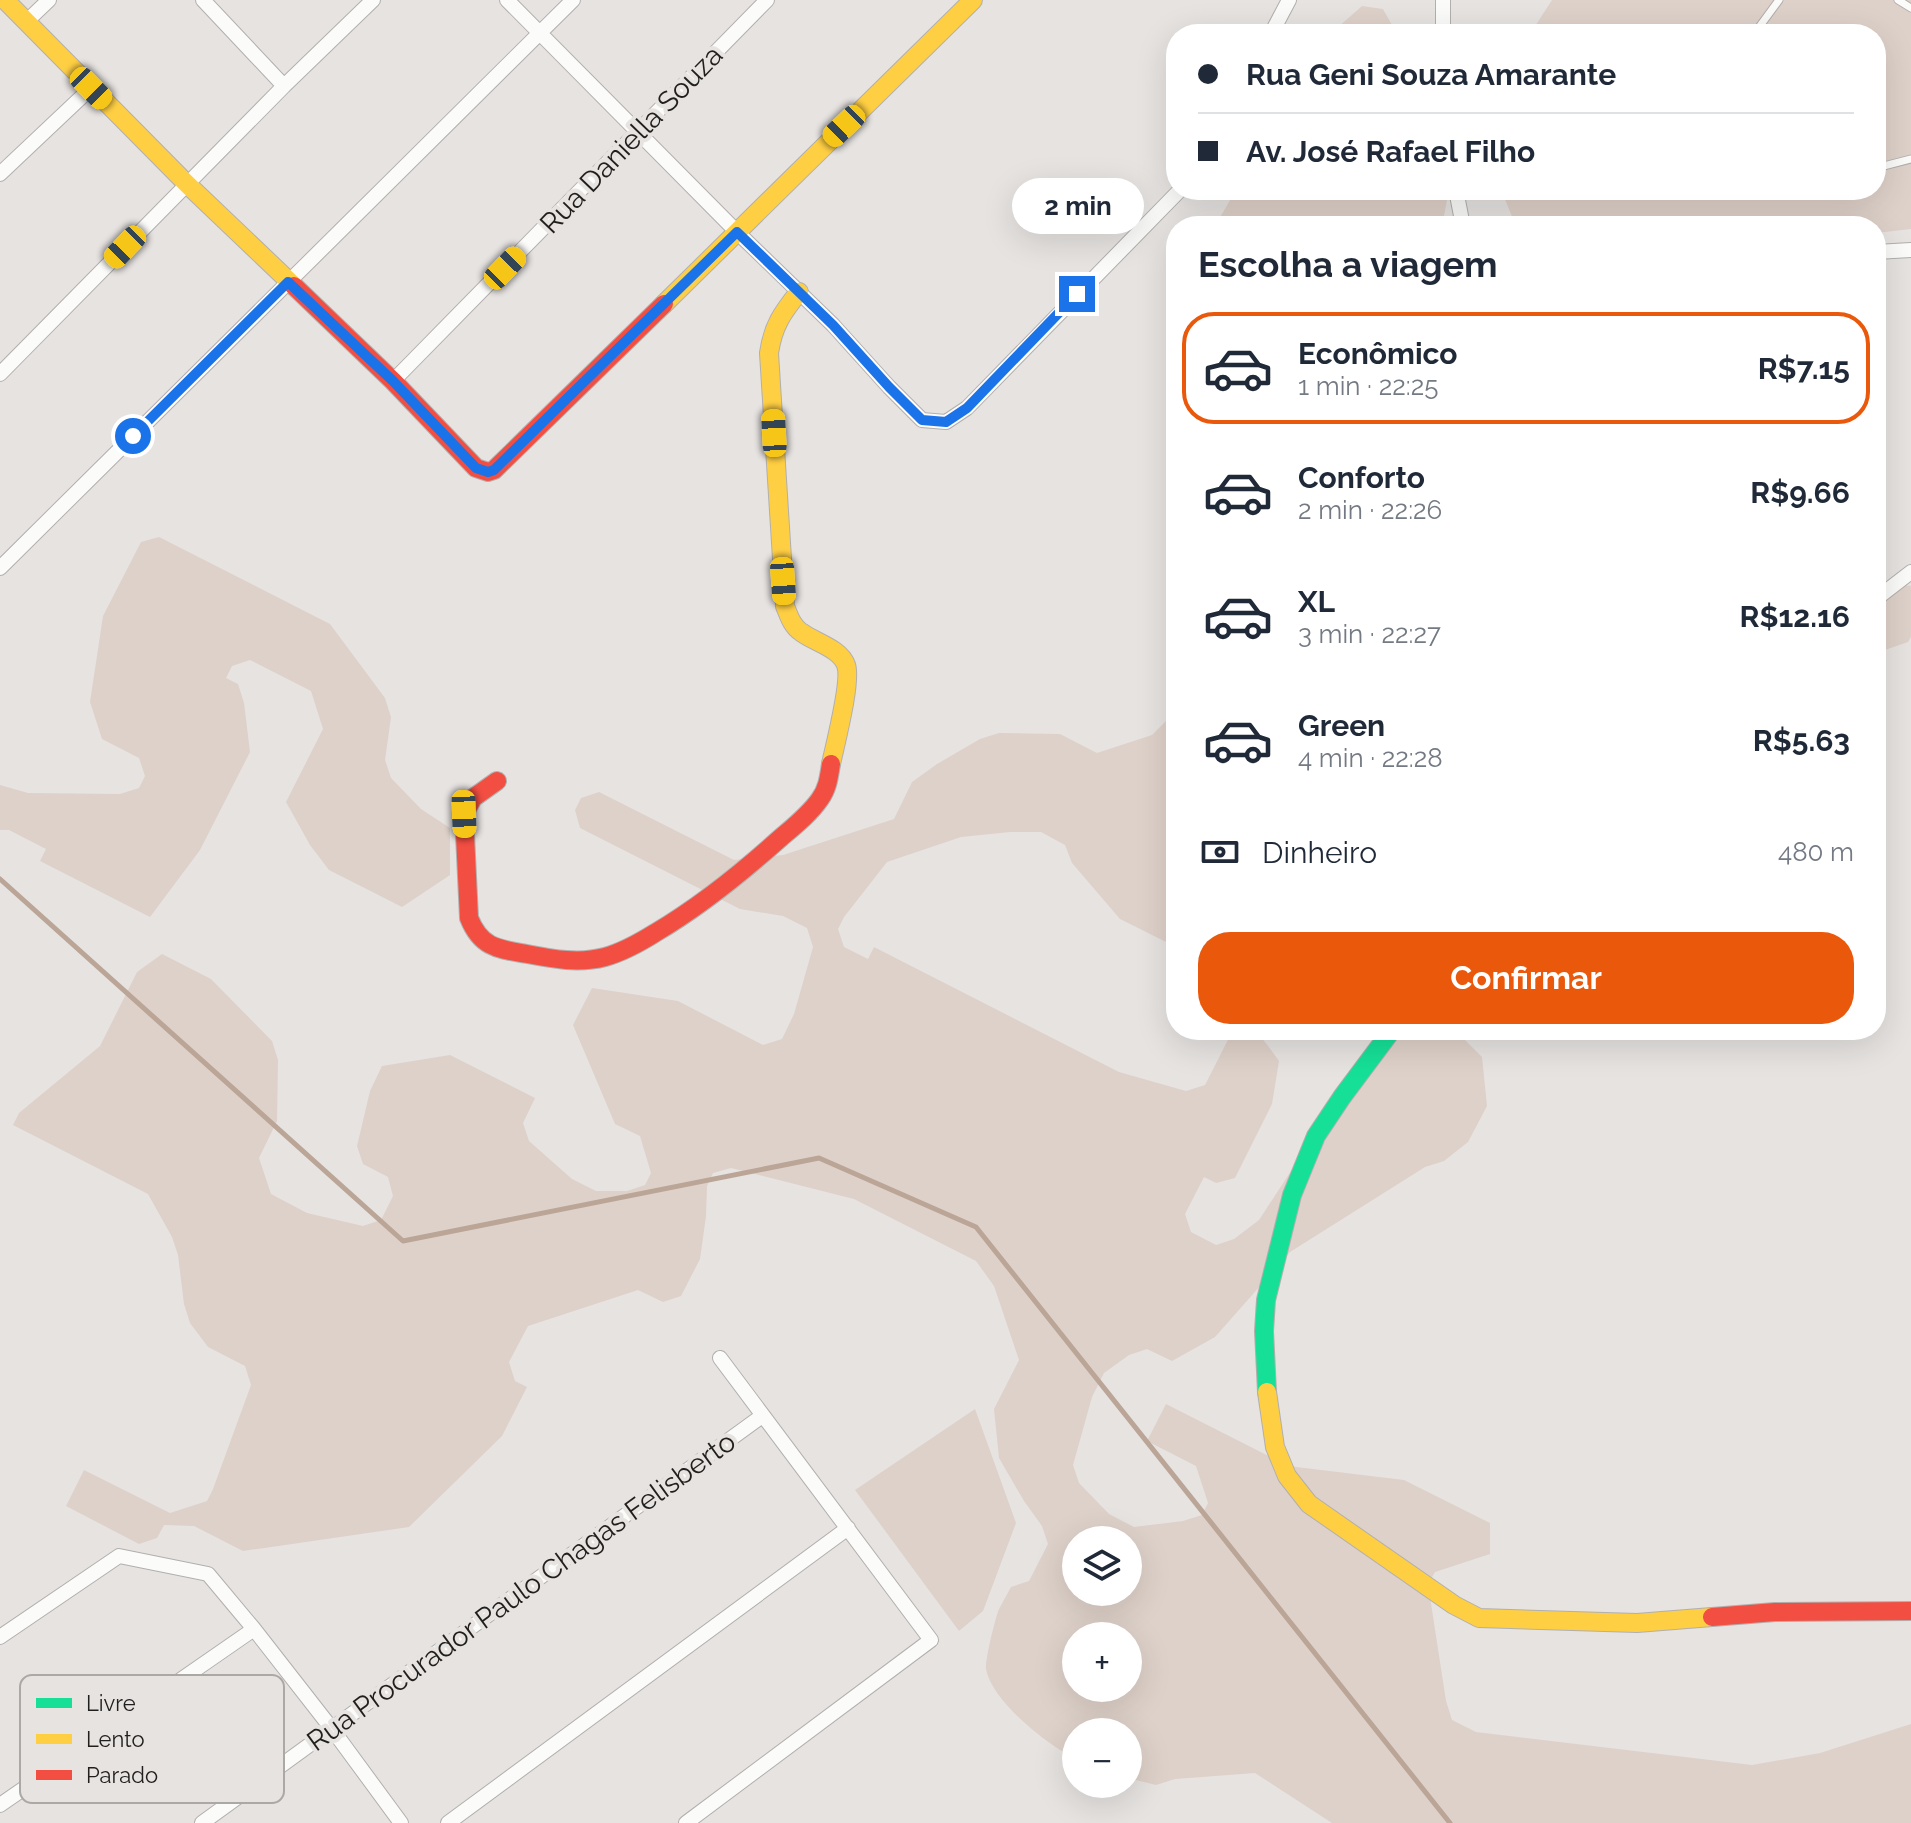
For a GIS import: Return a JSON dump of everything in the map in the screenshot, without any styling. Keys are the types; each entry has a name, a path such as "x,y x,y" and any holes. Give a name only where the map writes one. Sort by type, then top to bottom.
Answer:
{"street":[{"path":"5,0 187,184 393,381 476,468 488,472 494,470 973,0"},
{"path":"27,21 49,0"},
{"path":"203,0 284,86"},
{"path":"0,374 373,0"},
{"path":"507,0 833,325 922,420 946,422 967,408 1170,200"},
{"path":"0,568 573,0"},
{"name":"Rua Daniella Souza","path":"393,381 767,0"},
{"path":"1276,24 1289,0"},
{"path":"1443,0 1443,24"},
{"path":"0,174 91,88"},
{"path":"1886,251 1911,250"},
{"path":"497,781 475,795 467,804 464,814 469,918 474,930 482,940 497,949 580,962 630,948 679,919 742,872 807,815 826,790 848,678 846,663 838,654 799,631 790,620 785,606 769,353 771,333 779,316 799,292"},
{"path":"1886,591 1911,572"},
{"path":"1385,1040 1316,1136 1292,1195 1266,1300 1264,1331 1268,1406 1275,1447 1287,1476 1309,1504 1454,1605 1479,1618 1637,1623 1775,1612 1911,1611"},
{"path":"686,1823 931,1640 720,1358"},
{"name":"Rua Procurador Paulo Chagas Felisberto","path":"284,1764 762,1416"},
{"path":"448,1823 848,1528"},
{"path":"0,1637 119,1556 208,1574 332,1729 401,1823"},
{"path":"188,1675 254,1629"},
{"path":"0,1805 20,1791"},
{"name":"Rua Procurador Paulo Chagas Felisberto","path":"202,1823 230,1803"}],"lane":[{"path":"1761,24 1779,0"},
{"path":"1898,0 1911,8"},
{"path":"1886,165 1911,159"}],"shaded area":[{"path":"1552,0 1911,0 1911,229 1886,232 1886,216 1512,216 1505,200 1886,200 1886,24 1536,24"},
{"path":"1362,6 1383,9 1391,24 1342,24"},
{"path":"1230,200 1447,200 1444,216 1221,216"},
{"path":"159,537 330,624 385,698 391,717 385,760 391,778 421,809 450,828 450,875 402,907 329,870 310,845 286,802 323,729 311,691 250,660 232,666 226,678 238,684 244,703 250,752 200,850 150,917 40,861 46,849 9,830 0,830 0,785 28,793 120,794 139,788 145,776 139,758 102,739 90,702 103,616 141,542"},
{"path":"1886,582 1911,586 1911,637 1908,642 1886,650"},
{"path":"1166,721 1166,942 1120,919 1072,863 1065,845 1041,832 1010,832 961,837 887,862 844,917 838,929 844,947 868,959 874,947 1119,1072 1186,1091 1205,1085 1228,1040 1263,1040 1279,1061 1272,1104 1235,1178 1216,1183 1204,1177 1185,1214 1191,1232 1216,1245 1234,1239 1259,1220 1334,1105 1390,1040 1465,1040 1482,1057 1487,1106 1468,1142 1444,1161 1425,1167 1290,1252 1215,1337 1172,1361 1147,1349 1129,1355 1104,1373 1092,1397 1073,1465 1079,1483 1109,1514 1132,1526 1062,1526 1062,1606 1142,1606 1142,1526 1183,1521 1202,1515 1208,1503 1196,1466 1147,1441 1166,1404 1288,1466 1404,1480 1490,1523 1490,1554 1435,1572 1428,1584 1446,1701 1452,1720 1476,1732 1752,1765 1820,1753 1911,1724 1911,1823 1332,1823 1255,1773 1175,1779 1156,1785 1142,1782 1142,1718 1062,1718 1062,1751 1010,1708 990,1682 986,1669 999,1609 1011,1587 1029,1581 1048,1544 1042,1526 999,1458 994,1409 1019,1360 994,1286 976,1261 854,1199 731,1168 713,1173 707,1186 700,1259 681,1296 663,1302 638,1290 528,1326 509,1362 515,1381 527,1387 502,1436 409,1527 243,1551 194,1526 164,1525 157,1538 139,1544 66,1506 84,1470 170,1513 207,1501 251,1385 245,1366 208,1347 190,1323 184,1304 178,1255 172,1237 148,1194 13,1125 19,1113 100,1046 137,972 162,954 211,979 272,1041 278,1060 277,1121 259,1158 271,1194 307,1213 363,1226 381,1220 393,1196 388,1177 363,1164 357,1146 370,1091 382,1066 450,1055 535,1098 523,1123 529,1141 572,1179 596,1191 627,1191 645,1185 651,1173 640,1136 615,1124 573,1025 592,988 678,1001 763,1045 782,1039 794,1014 813,947 807,928 783,916 740,909 580,828 575,810 581,798 599,792 734,860 783,855 894,819 912,782 980,739 999,733 1060,734 1097,753 1152,735"},
{"path":"975,1409 1016,1523 983,1611 959,1631 855,1490"}],"waterway":[{"path":"0,879 403,1241 819,1158 976,1227 1450,1823"}],"traffic: fast":[{"path":"1267,1392 1266,1300 1292,1195 1316,1136 1385,1040"}],"traffic: slow":[{"path":"5,0 187,184 294,286"},
{"path":"664,304 973,0"},
{"path":"799,292 779,320 769,353 785,606 798,630 833,650 846,665 845,698 831,764"},
{"path":"1267,1392 1275,1447 1287,1476 1309,1504 1454,1605 1479,1618 1637,1623 1712,1617"}],"traffic: jam":[{"path":"294,286 393,381 476,468 488,472 494,470 664,304"},
{"path":"497,781 473,798 464,814 469,918 479,936 499,948 556,959 586,960 612,955 637,944 733,878 816,805 823,795 831,764"},
{"path":"1712,1617 1775,1612 1911,1611"}],"route":[{"path":"133,436 288,282 393,381 476,468 488,472 494,470 737,232 833,325 922,420 946,422 967,408 1077,294"}]}
